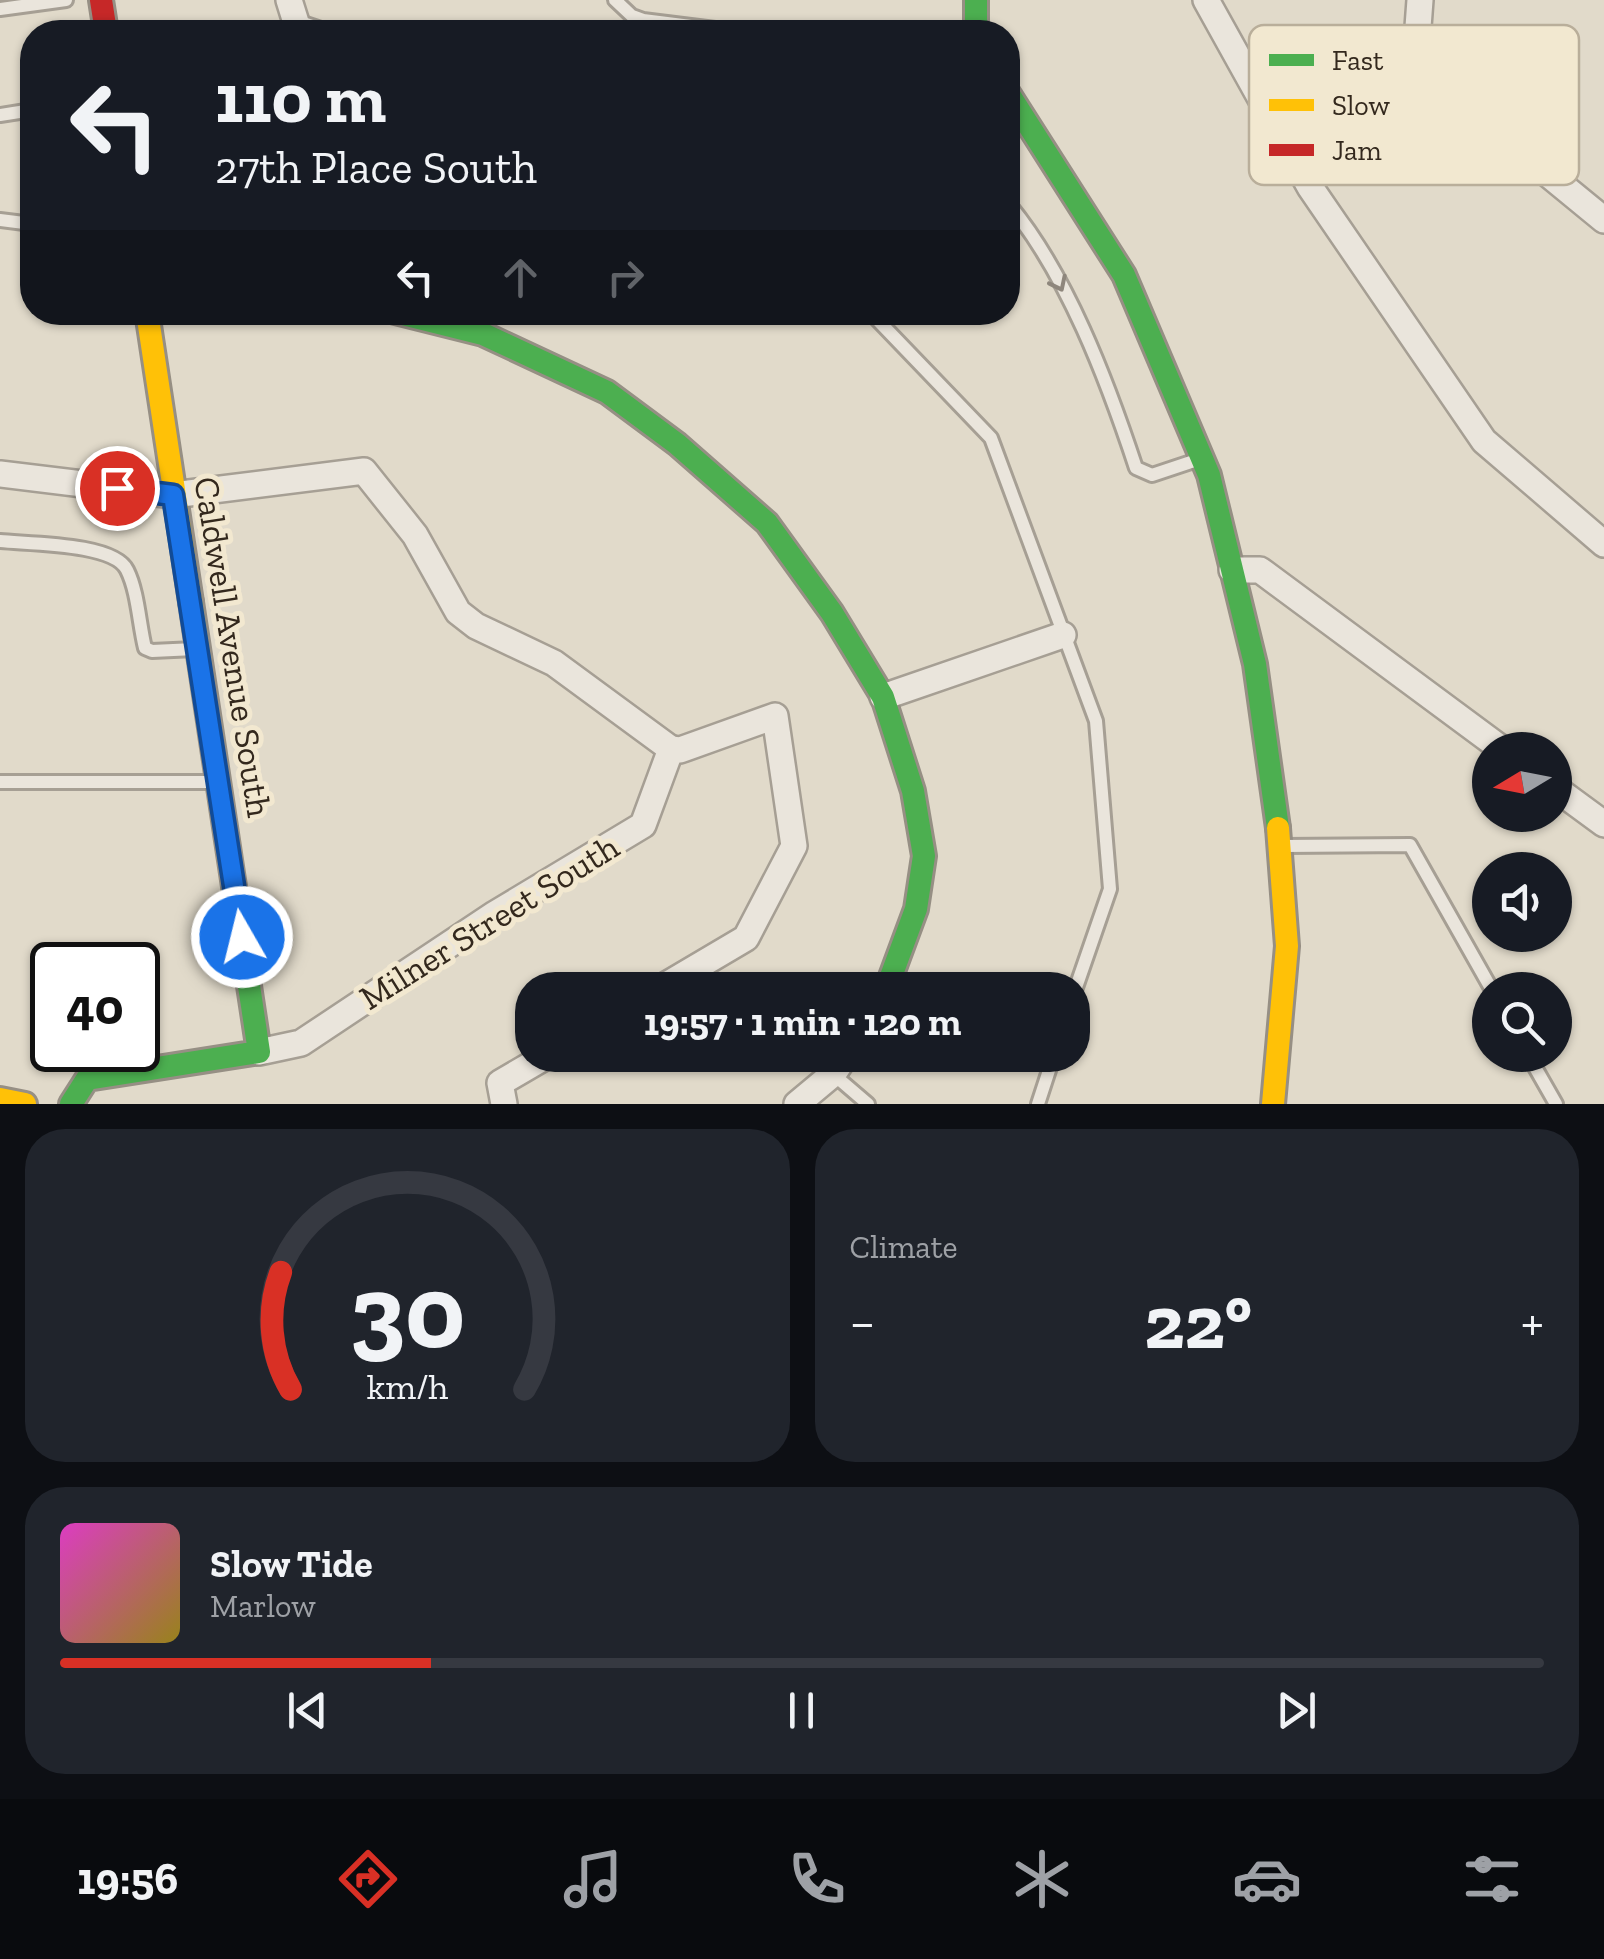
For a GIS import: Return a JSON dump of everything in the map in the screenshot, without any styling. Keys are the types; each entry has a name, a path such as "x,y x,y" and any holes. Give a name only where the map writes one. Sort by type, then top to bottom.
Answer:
{"street":[{"path":"1206,0 1249,77"},
{"path":"1418,25 1420,0"},
{"path":"1020,112 1124,275 1209,475 1256,664 1280,846 1287,946 1274,1104"},
{"path":"1309,185 1484,441 1604,544"},
{"path":"1561,185 1604,220"},
{"name":"Caldwell Avenue South","path":"149,325 260,1052"},
{"path":"447,325 483,334 607,392 677,444 767,523 832,613 883,697 914,791 924,856 916,909 893,972"},
{"path":"0,474 173,495 364,471 414,535 458,612 476,626 554,663 671,748 680,750 774,716 794,846 746,938 688,972"},
{"path":"1232,570 1260,570 1479,732"},
{"path":"883,697 1063,635"},
{"name":"Milner Street South","path":"71,1104 87,1080 301,1043 495,914 643,825 671,748"},
{"path":"1572,800 1604,824"},
{"path":"504,1104 500,1083 519,1072"},
{"path":"798,1104 831,1072"},
{"path":"0,1099 25,1104"}],"lane":[{"path":"0,10 66,0"},
{"path":"615,0 632,16 643,20"},
{"path":"1020,217 1036,236 1111,390 1136,468 1152,475 1202,458"},
{"path":"882,325 991,438 1096,721 1110,889 1081,972"},
{"path":"0,541 102,552 120,560 128,573 144,648 198,649"},
{"path":"0,782 220,782"},
{"path":"1280,846 1410,845 1482,972"},
{"path":"845,1072 868,1104"},
{"path":"1038,1104 1048,1072"},
{"path":"1538,1072 1556,1104"}],"traffic: fast":[{"path":"976,0 976,20"},
{"path":"1020,112 1124,275 1209,475 1255,664 1278,828"},
{"path":"447,325 483,334 607,392 677,444 767,523 832,613 883,697 913,791 924,856 916,909 893,972"},
{"path":"71,1104 87,1079 259,1052 191,602"}],"traffic: slow":[{"path":"149,325 191,602"},
{"path":"1273,1104 1287,946 1278,828"},
{"path":"0,1099 25,1104"}],"traffic: jam":[{"path":"101,0 104,20"}],"route":[{"path":"117,488 173,495 242,937"}]}
